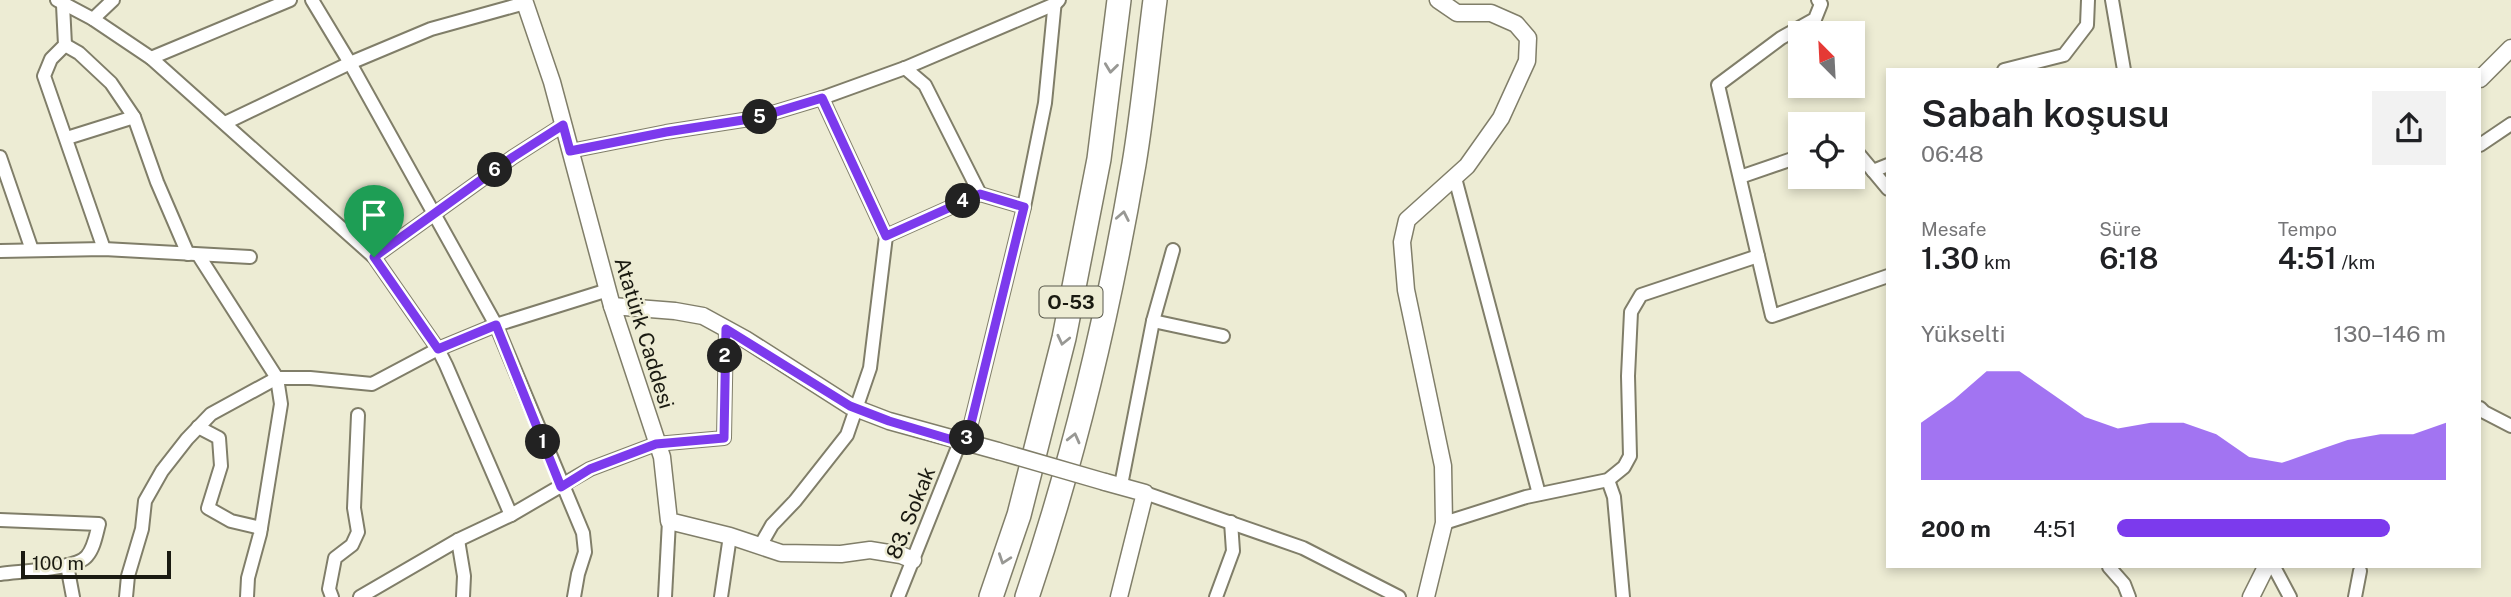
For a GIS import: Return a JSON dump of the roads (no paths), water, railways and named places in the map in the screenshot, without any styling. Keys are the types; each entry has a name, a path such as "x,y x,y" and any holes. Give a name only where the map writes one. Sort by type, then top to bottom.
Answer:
{"highway":[{"name":"O-53","path":"991,597 1019,514 1064,338 1099,159 1119,0"},
{"name":"O-53","path":"1027,597 1053,522 1098,343 1134,162 1154,0"}],"street":[{"path":"93,19 113,0"},
{"path":"151,58 290,0"},
{"path":"312,0 496,325 561,487 583,533 586,552 574,597"},
{"path":"1426,597 1444,523 1443,466 1406,290 1402,242 1407,220 1467,166 1501,118 1527,61 1528,38 1516,24 1491,13 1457,12 1438,0"},
{"path":"1818,0 1821,4 1815,19 1781,38 1718,85 1772,316 1886,277"},
{"path":"2012,68 2064,55 2087,26 2088,0"},
{"path":"2112,0 2123,68"},
{"path":"225,123 350,63 430,29 524,1"},
{"name":"Atatürk Caddesi","path":"524,1 563,125 610,298 662,457 669,521"},
{"path":"570,151 756,118 822,98 905,68 1056,1"},
{"name":"83. Sokak","path":"898,597 963,443 1024,207 1045,103 1056,1"},
{"path":"60,3 93,19 151,58 374,257 438,349 511,515"},
{"path":"60,3 65,44 51,59 44,76 104,249"},
{"path":"65,44 79,53 111,83 134,117 157,182 194,255 276,378 281,404 261,528 248,578 247,597"},
{"path":"2481,78 2511,48"},
{"path":"905,68 925,85 980,194"},
{"path":"760,546 772,525 795,501 847,435 870,368 886,236 822,98"},
{"path":"67,138 134,117"},
{"path":"2481,144 2511,124"},
{"path":"374,257 563,125"},
{"path":"0,158 32,250"},
{"path":"1740,177 1788,160"},
{"path":"1865,161 1886,186"},
{"path":"1873,170 1886,166"},
{"path":"1455,178 1539,494"},
{"path":"886,236 980,194 1024,207"},
{"path":"0,251 104,249 250,257"},
{"path":"1113,484 1173,250"},
{"path":"1444,523 1539,494 1608,480 1624,467 1630,456 1628,376 1631,312 1642,295 1758,256"},
{"path":"126,597 128,576 142,529 145,501 162,471 211,414 276,378 310,378 372,384 438,349 496,325 610,298 703,316 858,409 963,443 1144,493 1231,522 1303,548 1399,597"},
{"path":"1153,321 1223,336"},
{"path":"360,597 458,540 511,515 590,469 656,444 724,438 726,329"},
{"path":"2481,409 2511,426"},
{"path":"332,597 328,589 335,558 352,545 358,531 354,508 358,415"},
{"path":"198,427 219,438 221,466 208,508 231,521 261,528"},
{"path":"1608,480 1614,497 1623,597"},
{"path":"1119,597 1144,493"},
{"path":"0,520 99,524 86,558 67,565 0,574"},
{"path":"665,597 669,521 730,536 781,553 841,554 870,550 901,555 913,560"},
{"path":"1216,597 1233,551 1231,522"},
{"path":"720,597 730,536"},
{"path":"458,540 464,576 463,597"},
{"path":"67,565 73,597"},
{"path":"2110,568 2124,584 2129,597"},
{"path":"2251,597 2266,568"},
{"path":"2275,568 2290,597"},
{"path":"2355,597 2360,570"}]}
